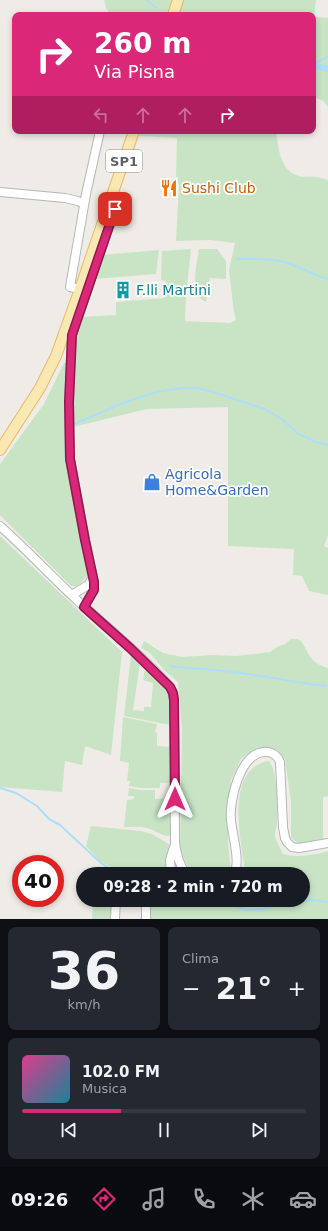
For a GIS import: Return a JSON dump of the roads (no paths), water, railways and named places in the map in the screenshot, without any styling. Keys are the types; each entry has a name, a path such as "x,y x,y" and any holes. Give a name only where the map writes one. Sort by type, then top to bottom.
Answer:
{"main road":[{"path":"174,12 178,0"},
{"name":"SP1","path":"0,450 40,388 56,356 133,134"},
{"name":"SP1","path":"0,444 18,423"}],"street":[{"path":"80,289 70,287 84,204 99,134"},
{"path":"0,192 66,198 84,204"},
{"path":"84,607 94,590 93,577 70,459 69,402 72,335 115,209"},
{"path":"0,526 170,687 174,700 175,842 177,856 182,867"},
{"path":"72,595 88,584 93,577"},
{"path":"237,867 230,809 244,766 252,757 261,753 273,753 280,762 283,827 284,838 287,842 292,847 299,848 328,842"},
{"path":"170,867 170,860 175,842"},
{"path":"115,919 116,907"},
{"path":"146,907 146,919"}],"waterway":[{"path":"147,0 156,8"},
{"path":"316,63 328,56"},
{"path":"316,66 328,69"},
{"path":"237,259 278,261 290,264 328,279"},
{"path":"72,425 123,403 157,392 183,388 197,388 265,409 283,420 297,433 316,442 328,445"},
{"path":"170,666 244,673 326,686"},
{"path":"0,788 16,793 37,806 49,819 60,825 107,867"},
{"path":"310,900 328,902"},
{"path":"238,907 246,910 272,907"}],"place":[{"name":"Sushi Club","path":"169,188"},
{"name":"F.lli Martini","path":"123,290"},
{"name":"Agricola Home&Garden","path":"152,482"}]}
